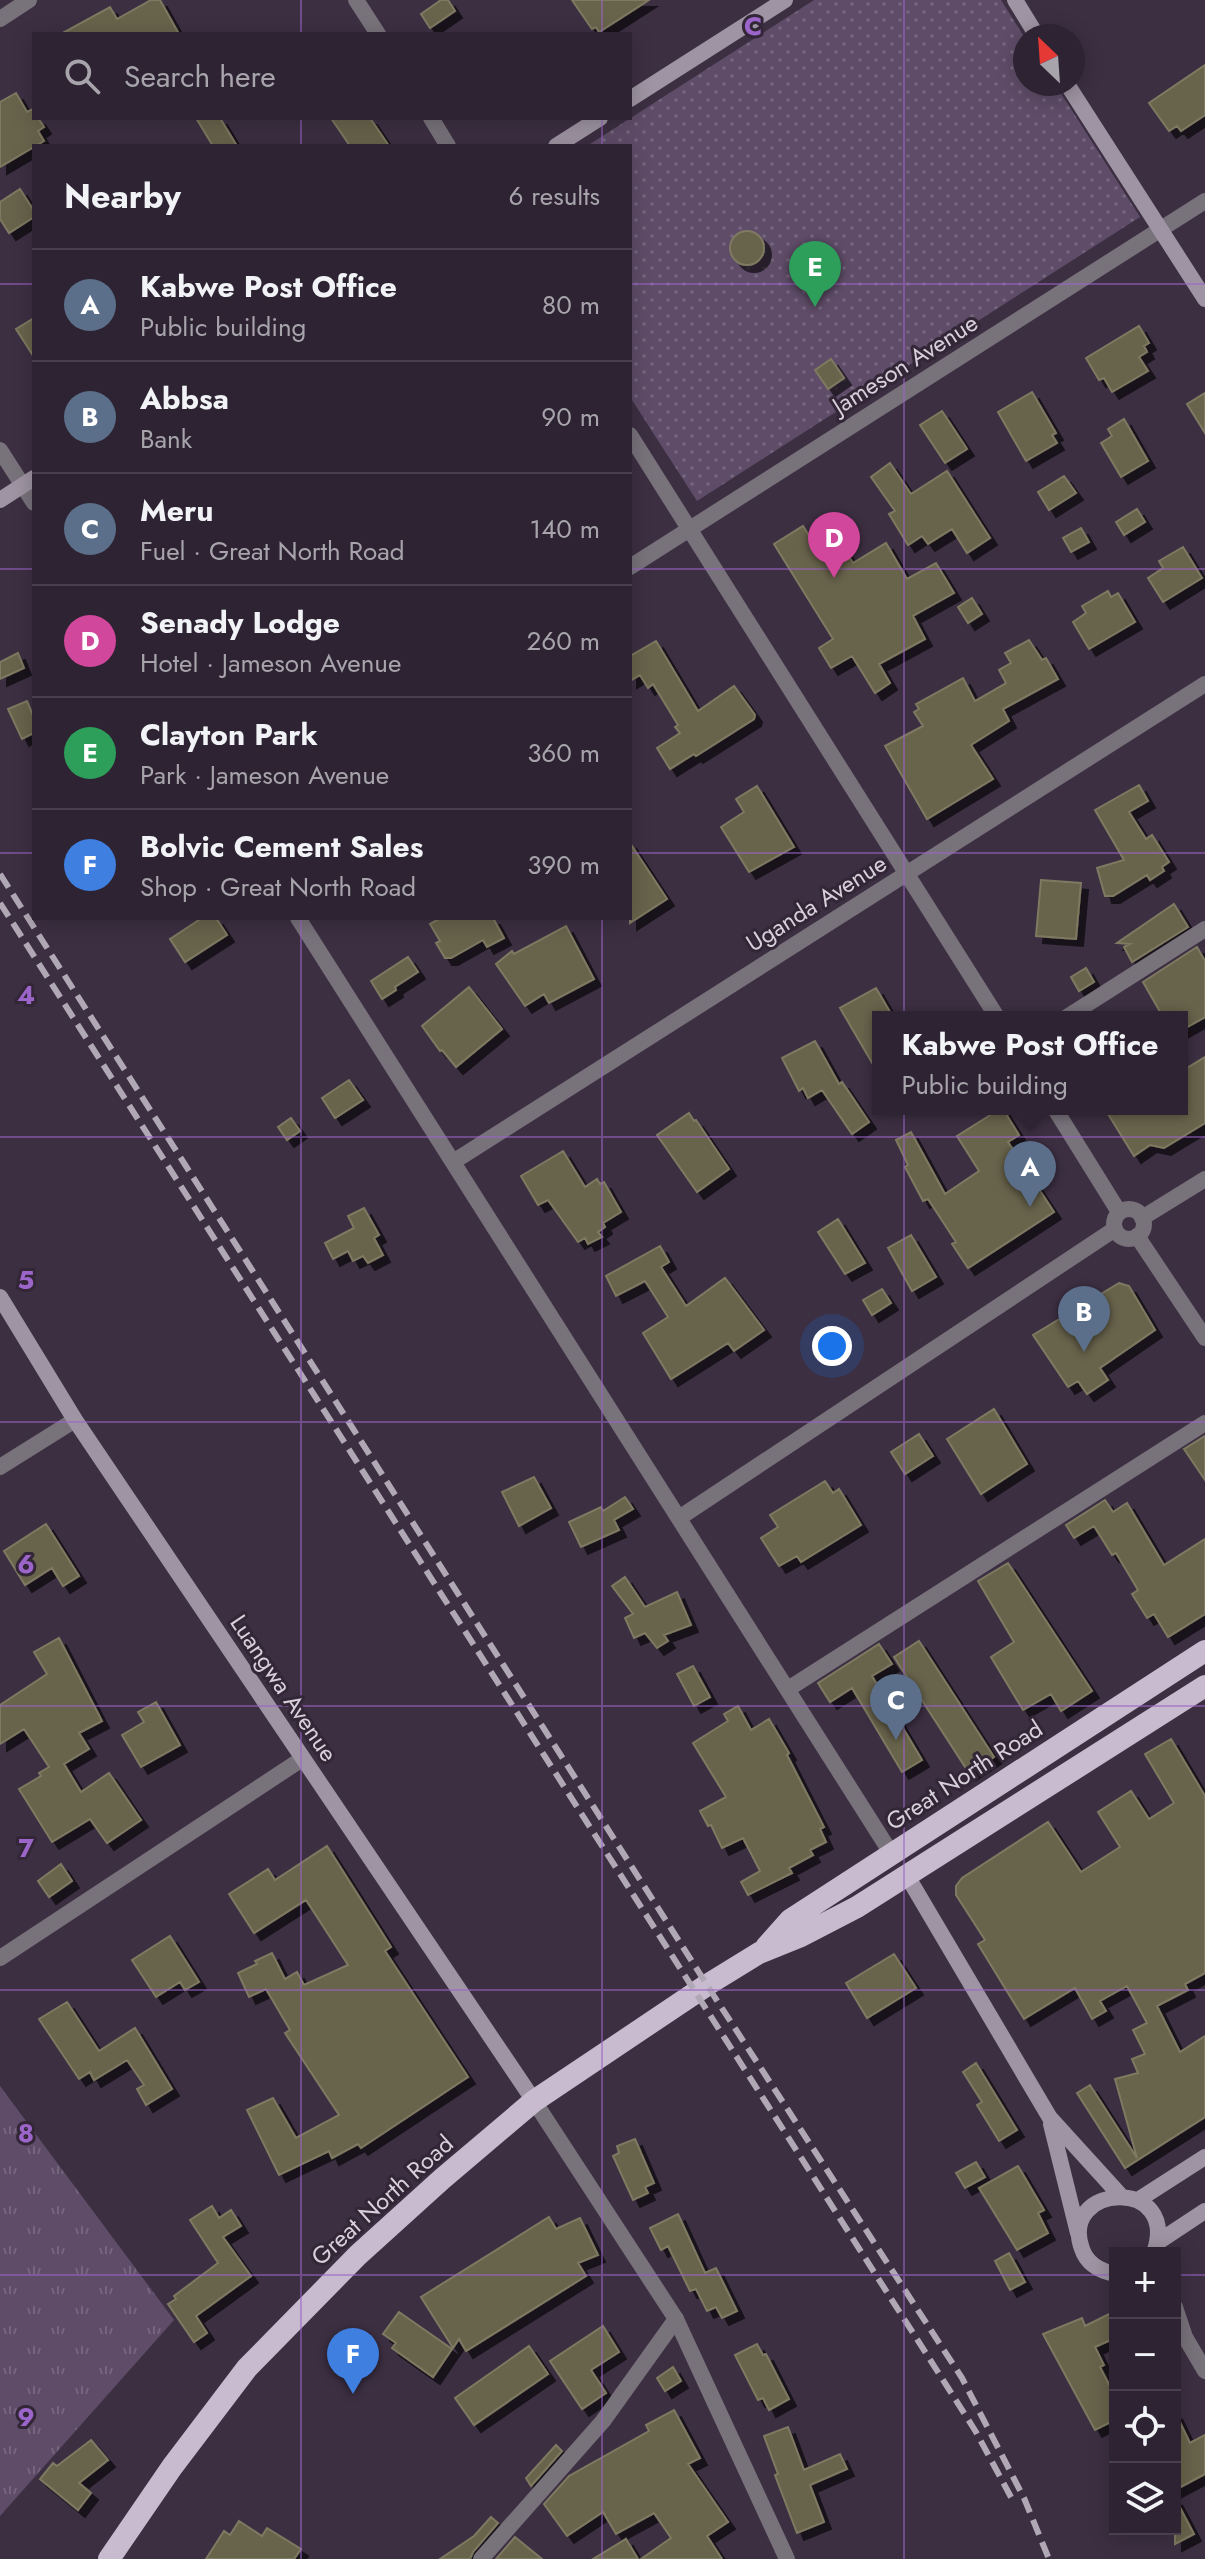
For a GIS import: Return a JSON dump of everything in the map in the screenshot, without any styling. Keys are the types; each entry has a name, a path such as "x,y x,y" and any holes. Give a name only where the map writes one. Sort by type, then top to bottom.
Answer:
{"highway":[{"name":"Great North Road","path":"759,1953 790,1920 1205,1651"},
{"name":"Great North Road","path":"109,2559 172,2467 247,2368 358,2255 534,2101 707,1985 759,1953 801,1936 857,1907 1205,1686"}],"main road":[{"path":"632,98 785,0"},
{"path":"1015,0 1030,24"},
{"path":"1075,96 1205,299"},
{"path":"559,144 597,120"},
{"path":"0,500 28,482"},
{"name":"Luangwa Avenue","path":"0,1297 75,1420 534,2101"},
{"path":"906,1874 1050,2118 1120,2195"},
{"path":"1050,2118 1079,2238 1087,2259 1109,2272"},
{"path":"1138,2200 1205,2157"},
{"path":"1079,2238 1080,2227 1090,2208 1099,2201 1120,2195 1138,2200 1150,2210 1156,2220 1157,2247"},
{"path":"1160,2247 1205,2211"}],"street":[{"path":"0,19 29,0"},
{"path":"356,0 377,32"},
{"path":"432,120 447,144"},
{"name":"Jameson Avenue","path":"632,566 1205,201"},
{"path":"632,438 993,1011"},
{"path":"0,450 28,482"},
{"name":"Uganda Avenue","path":"453,1162 1205,684"},
{"path":"299,920 891,1853"},
{"path":"1076,1011 1205,929"},
{"path":"1059,1115 1119,1212"},
{"path":"1142,1218 1205,1179"},
{"path":"1132,1209 1142,1218 1142,1231 1137,1236 1125,1238 1115,1229 1115,1217 1119,1212 1132,1209"},
{"path":"679,1518 1115,1229"},
{"path":"1137,1236 1205,1338"},
{"path":"0,1467 75,1420"},
{"path":"788,1689 1205,1423"},
{"path":"0,1958 302,1759"},
{"path":"534,2101 676,2319 787,2559"},
{"path":"481,2559 603,2421 676,2319"},
{"path":"1181,2334 1205,2371"}],"green space":[{"path":"814,0 1001,0 1016,24 1013,24 1013,96 1063,96 1140,217 697,501 632,400 632,144 590,144 632,120 632,117"},
{"path":"0,2086 174,2320 0,2516"}],"building":[{"path":"151,0 160,0 178,32 65,32 110,7 117,19"},
{"path":"441,0 448,0 455,11 430,28 421,14"},
{"path":"572,0 649,0 599,32 596,27 592,29"},
{"path":"1205,65 1205,115 1181,131 1177,126 1169,131 1149,103"},
{"path":"16,93 27,112 32,110 32,120 39,120 44,127 38,131 44,141 32,144 32,148 0,167 0,102"},
{"path":"197,120 221,120 236,144 212,144"},
{"path":"332,120 371,120 388,144 349,144"},
{"path":"20,189 32,208 32,218 9,233 0,219 0,202"},
{"path":"747,231 759,236 764,248 759,260 747,265 735,260 730,248 735,236"},
{"path":"32,319 32,354 16,329"},
{"path":"1139,326 1149,343 1144,346 1147,352 1139,357 1148,371 1112,392 1104,378 1099,380 1086,358"},
{"path":"831,359 844,378 828,389 815,370"},
{"path":"1032,392 1056,433 1052,435 1057,443 1026,461 998,412"},
{"path":"1205,393 1205,433 1187,404"},
{"path":"942,411 967,449 945,463 920,425"},
{"path":"1124,419 1148,461 1121,477 1101,443 1112,436 1108,429"},
{"path":"890,463 911,494 947,471 990,538 967,553 952,529 928,544 922,536 908,545 889,514 895,511 871,477"},
{"path":"1064,476 1076,493 1049,510 1038,492"},
{"path":"1137,509 1145,522 1124,535 1116,522"},
{"path":"803,526 818,550 837,537 853,563 886,543 907,579 936,563 954,593 913,616 925,639 879,664 890,683 875,693 852,656 831,668 819,648 833,639 774,544"},
{"path":"1081,528 1089,542 1071,552 1063,538"},
{"path":"1183,547 1202,578 1163,602 1148,578 1163,568 1159,561"},
{"path":"1108,591 1111,597 1118,593 1135,622 1089,649 1073,622 1086,613 1082,606"},
{"path":"972,598 982,614 968,623 958,607"},
{"path":"1029,640 1042,660 1046,658 1058,679 1003,709 1009,721 971,745 993,779 927,819 885,746 923,726 914,712 919,709 916,704 963,678 975,701 1006,683 999,670 1011,663 1005,653"},
{"path":"656,641 698,711 734,686 755,715 754,719 670,769 657,748 680,733 675,727 678,725 653,684 648,688 640,675 632,680 632,655"},
{"path":"18,653 24,668 0,679 0,662"},
{"path":"27,701 32,713 32,734 22,739 8,709"},
{"path":"1139,785 1148,801 1129,812 1146,839 1152,835 1169,862 1162,867 1164,871 1150,880 1147,875 1113,896 1105,896 1097,868 1124,860 1095,810"},
{"path":"757,786 794,847 749,872 721,827 744,812 736,799"},
{"path":"632,846 667,899 630,923 632,920"},
{"path":"1041,880 1081,883 1076,939 1036,936"},
{"path":"1174,904 1188,927 1132,962 1124,947 1130,944 1117,943"},
{"path":"199,920 217,920 227,935 185,962 170,939"},
{"path":"437,920 494,920 504,938 487,947 483,940 451,958 445,958 430,924"},
{"path":"566,926 594,979 549,1003 544,994 525,1006 496,964 512,951 514,954"},
{"path":"1197,947 1205,961 1205,1017 1188,1027 1188,1011 1160,1011 1143,982"},
{"path":"408,957 418,972 382,999 371,981"},
{"path":"1086,968 1094,982 1079,991 1071,977"},
{"path":"469,987 502,1029 456,1067 422,1026"},
{"path":"876,988 889,1011 872,1011 872,1063 840,1008"},
{"path":"815,1041 839,1084 842,1082 869,1122 852,1134 822,1090 808,1098 803,1088 799,1091 782,1058"},
{"path":"1205,1057 1205,1123 1164,1148 1150,1145 1134,1156 1109,1115 1188,1115 1188,1067"},
{"path":"349,1080 363,1100 335,1118 322,1098"},
{"path":"689,1113 729,1169 697,1192 657,1135"},
{"path":"990,1115 1007,1115 1019,1135 1008,1142 1054,1212 968,1268 952,1244 956,1242 928,1199 923,1201 905,1167 908,1165 896,1140 911,1132 945,1194 979,1171 957,1136"},
{"path":"291,1118 300,1131 287,1140 278,1127"},
{"path":"563,1151 585,1187 597,1179 600,1184 604,1182 621,1212 603,1223 605,1227 598,1232 602,1237 588,1244 585,1238 578,1242 548,1200 538,1205 521,1176"},
{"path":"364,1208 379,1235 374,1238 383,1255 368,1263 363,1256 353,1261 348,1251 333,1259 325,1243 354,1228 348,1216"},
{"path":"838,1219 865,1263 845,1274 818,1232"},
{"path":"911,1235 936,1277 912,1291 888,1248"},
{"path":"660,1246 669,1262 661,1267 686,1306 725,1278 764,1330 734,1351 728,1343 671,1379 643,1333 668,1317 645,1281 616,1296 606,1276"},
{"path":"1119,1283 1129,1286 1155,1330 1100,1368 1108,1380 1087,1394 1078,1381 1068,1387 1033,1335"},
{"path":"882,1289 891,1303 872,1315 863,1300"},
{"path":"994,1409 1027,1464 981,1494 947,1439"},
{"path":"919,1434 933,1456 905,1474 891,1452"},
{"path":"1205,1436 1205,1480 1184,1449"},
{"path":"534,1477 551,1508 519,1526 502,1492"},
{"path":"825,1481 833,1493 839,1489 861,1525 801,1562 797,1556 779,1566 761,1538 778,1527 770,1515"},
{"path":"625,1497 633,1509 614,1520 619,1530 581,1547 569,1522 601,1507 603,1511"},
{"path":"1105,1500 1113,1512 1127,1503 1164,1565 1205,1539 1205,1614 1168,1637 1154,1614 1147,1618 1132,1594 1138,1590 1116,1553 1112,1555 1094,1526 1074,1538 1066,1525"},
{"path":"46,1524 79,1576 63,1586 52,1568 25,1585 4,1551"},
{"path":"1008,1563 1092,1691 1061,1711 1051,1694 1023,1710 991,1657 1014,1642 978,1581"},
{"path":"625,1577 645,1607 677,1592 691,1625 664,1635 668,1641 657,1648 645,1633 634,1638 625,1618 633,1614 612,1586"},
{"path":"59,1638 102,1721 79,1733 89,1749 64,1764 81,1792 109,1773 141,1820 107,1843 90,1819 52,1842 19,1789 41,1776 39,1773 49,1767 24,1729 0,1744 0,1705 47,1674 34,1652"},
{"path":"919,1641 994,1757 969,1773 894,1657"},
{"path":"879,1644 892,1664 872,1676 922,1760 902,1772 852,1688 830,1702 818,1683"},
{"path":"693,1666 710,1697 694,1706 677,1674"},
{"path":"156,1702 180,1745 141,1767 122,1735 144,1722 138,1712"},
{"path":"738,1706 751,1730 769,1719 824,1827 820,1829 826,1842 810,1850 813,1855 789,1868 792,1873 748,1895 741,1882 760,1871 743,1838 722,1848 700,1811 726,1797 693,1743 728,1721 724,1714"},
{"path":"1171,1739 1205,1796 1205,1973 1185,1984 1188,1990 1157,2006 1180,2052 1205,2036 1205,2117 1125,2168 1077,2093 1090,2085 1137,2158 1115,2079 1138,2073 1132,2059 1145,2054 1133,2030 1147,2023 1127,1986 1100,2001 1106,2011 1092,2019 1075,1988 1024,2019 978,1944 985,1940 956,1895 956,1886 962,1878 1048,1822 1081,1872 1120,1847 1098,1812 1131,1791 1149,1819 1174,1803 1145,1754"},
{"path":"327,1846 391,1947 385,1951 468,2077 361,2148 358,2144 332,2158 329,2151 279,2175 247,2110 273,2098 296,2138 339,2115 285,2033 290,2030 266,1989 249,1997 238,1973 272,1953 285,1979 297,1972 304,1985 348,1965 306,1900 254,1933 229,1894 268,1869 275,1880"},
{"path":"61,1864 72,1881 49,1897 38,1881"},
{"path":"170,1936 199,1982 185,1990 180,1982 156,1997 132,1960"},
{"path":"894,1954 916,1988 867,2018 846,1983"},
{"path":"67,2002 99,2051 135,2028 172,2089 146,2105 137,2089 144,2085 127,2060 94,2080 90,2072 79,2079 39,2019"},
{"path":"976,2063 1017,2130 999,2141 977,2105 982,2102 963,2072"},
{"path":"635,2139 654,2183 645,2187 648,2193 633,2200 613,2156 619,2153 617,2146"},
{"path":"976,2162 985,2177 965,2188 956,2173"},
{"path":"1018,2166 1044,2210 1038,2213 1048,2233 1017,2250 979,2188"},
{"path":"212,2206 219,2218 231,2210 241,2226 223,2237 251,2276 196,2316 207,2333 194,2342 168,2304 218,2263 190,2220"},
{"path":"678,2214 705,2273 716,2268 737,2311 722,2318 716,2307 707,2311 696,2289 690,2291 668,2246 661,2250 650,2228"},
{"path":"549,2217 556,2229 580,2218 598,2255 578,2263 586,2276 466,2351 459,2339 453,2348 421,2297"},
{"path":"1009,2253 1025,2282 1010,2290 995,2261"},
{"path":"399,2312 452,2349 433,2377 392,2348 396,2343 383,2334"},
{"path":"1109,2314 1109,2341 1095,2347 1109,2384 1109,2423 1095,2430 1043,2334 1082,2318 1085,2326"},
{"path":"603,2326 619,2352 591,2370 606,2393 582,2409 550,2361"},
{"path":"757,2344 763,2355 766,2354 789,2399 769,2410 763,2398 758,2400 735,2355"},
{"path":"529,2346 548,2374 474,2425 455,2398"},
{"path":"673,2367 681,2381 665,2391 657,2378"},
{"path":"674,2410 700,2458 688,2464 728,2522 707,2536 722,2559 641,2559 671,2538 654,2513 616,2534 603,2512 567,2536 544,2504 569,2476 649,2431 646,2425"},
{"path":"1181,2424 1190,2443 1205,2435 1205,2474 1181,2487"},
{"path":"788,2427 804,2470 840,2454 847,2469 810,2485 824,2522 797,2533 764,2436"},
{"path":"91,2440 108,2460 79,2483 91,2493 78,2510 40,2479 53,2463 57,2466"},
{"path":"556,2445 562,2451 531,2486 526,2478"},
{"path":"1181,2509 1194,2534 1175,2544 1175,2535 1181,2535"},
{"path":"491,2517 498,2523 470,2559 440,2559 474,2536"},
{"path":"239,2521 262,2536 267,2528 301,2549 294,2559 206,2559 224,2531 230,2535"},
{"path":"515,2537 542,2559 496,2559"},
{"path":"626,2539 638,2559 593,2559"}],"railway":[{"path":"0,874 714,1996 962,2378 1024,2498 1049,2559"},
{"path":"0,903 976,2432 1012,2499"}],"place":[{"name":"Clayton Park","path":"815,307"},
{"name":"Senady Lodge","path":"834,578"},
{"name":"Kabwe Post Office","path":"1030,1207"},
{"name":"Abbsa","path":"1084,1352"},
{"name":"Meru","path":"896,1740"},
{"name":"Bolvic Cement Sales","path":"353,2394"}]}
